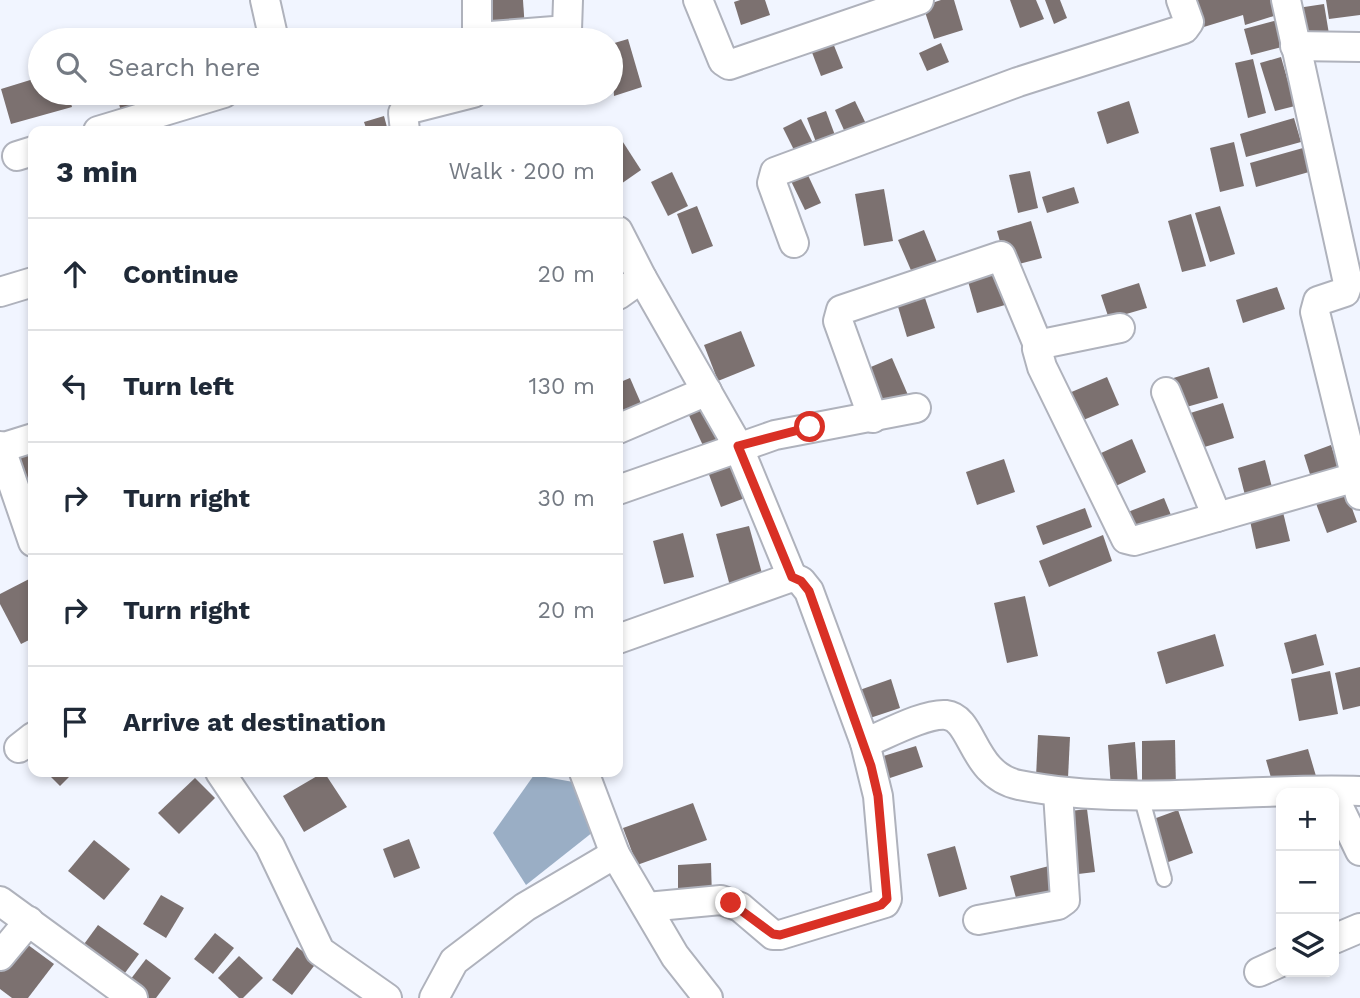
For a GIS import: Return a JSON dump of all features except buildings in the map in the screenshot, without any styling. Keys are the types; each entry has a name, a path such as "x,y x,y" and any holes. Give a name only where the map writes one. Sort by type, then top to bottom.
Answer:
{"street":[{"path":"265,0 271,28"},
{"path":"477,0 477,28"},
{"path":"567,28 568,0"},
{"path":"698,0 723,61 729,65 919,0"},
{"path":"794,243 772,183 775,172 1018,82 1184,29 1189,22 1181,0"},
{"path":"873,418 838,321 841,310 1001,256 1038,345 1042,367 1131,545 1217,517 1358,486 1315,312 1318,301 1345,292 1348,283 1286,0"},
{"path":"1295,46 1360,47"},
{"path":"115,126 184,105"},
{"path":"404,126 403,113 426,105"},
{"path":"623,241 738,446 792,577"},
{"path":"623,291 642,278"},
{"path":"0,292 28,284"},
{"path":"1038,345 1120,328"},
{"path":"623,427 707,391"},
{"path":"1166,392 1217,517"},
{"path":"623,488 738,446 810,427 873,418 916,408"},
{"path":"28,439 0,447 28,528"},
{"path":"623,637 792,577 801,581 809,591 865,743 878,796 887,899 885,903 780,935 773,934 740,907 721,900 647,907"},
{"path":"865,743 927,718 946,715 959,720 986,768 1001,781 1058,793 1140,796 1276,794"},
{"path":"223,777 270,846 320,951 387,998"},
{"path":"586,777 615,854 675,956 708,998"},
{"path":"1339,792 1360,791"},
{"path":"978,920 1059,905 1065,900 1058,793"},
{"path":"1339,808 1360,851"},
{"path":"433,998 454,961 524,907 615,854"},
{"path":"0,901 133,998"},
{"path":"0,956 29,921"},
{"path":"1339,937 1360,928"}],"lane":[{"path":"1140,796 1164,879"}],"water":[{"path":"533,777 579,783 593,832 526,885 493,833"}],"route":[{"path":"731,903 740,907 773,934 780,935 881,905 887,899 878,796 865,743 809,591 801,581 792,577 738,446 810,427"}]}
